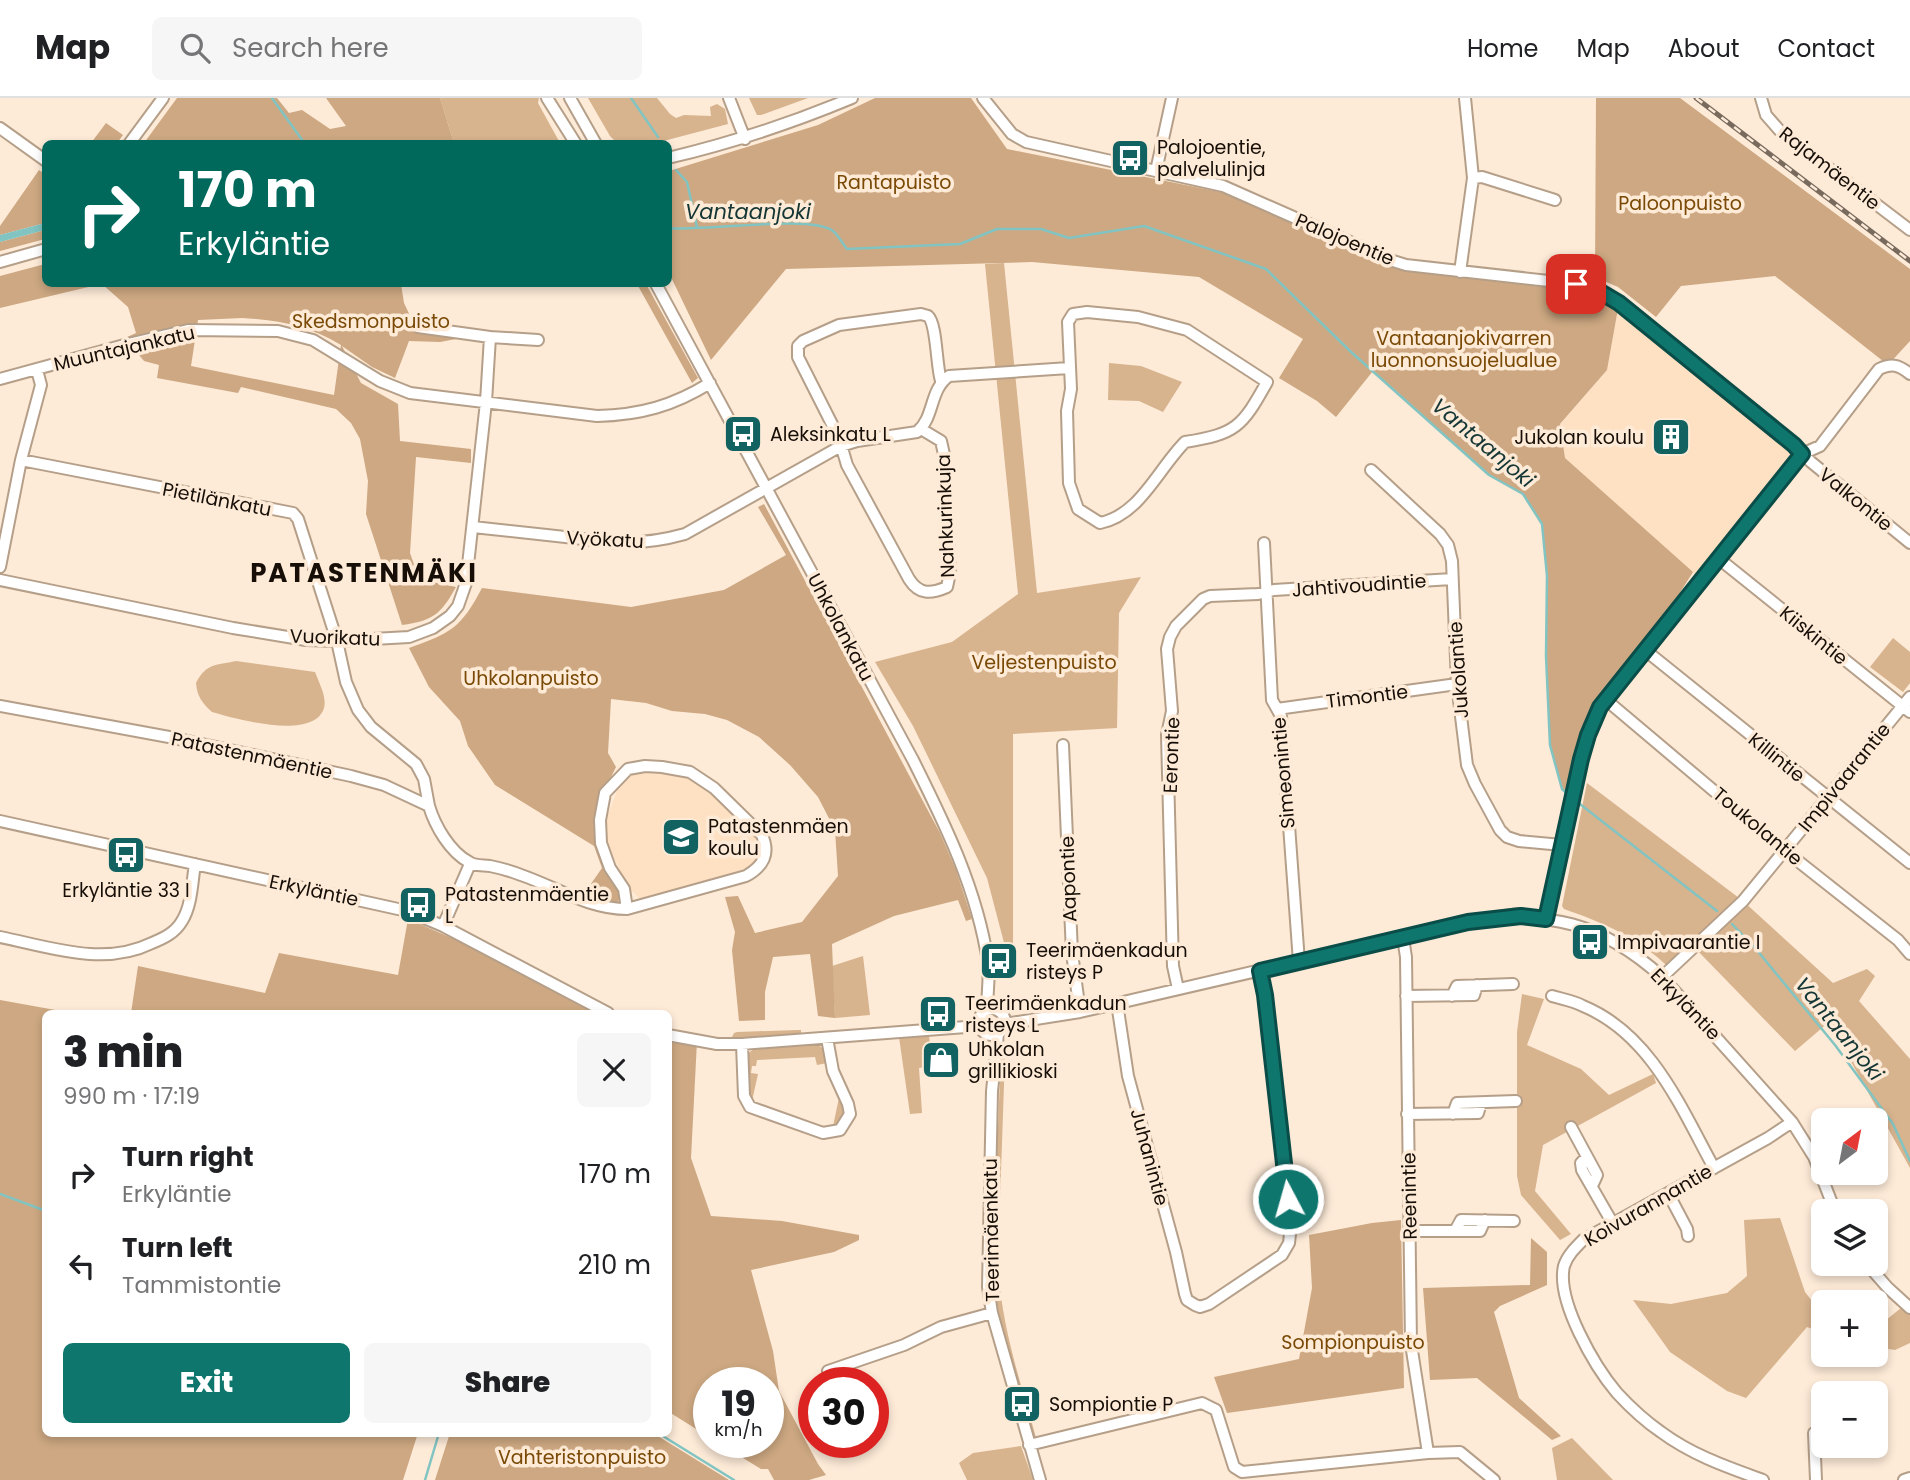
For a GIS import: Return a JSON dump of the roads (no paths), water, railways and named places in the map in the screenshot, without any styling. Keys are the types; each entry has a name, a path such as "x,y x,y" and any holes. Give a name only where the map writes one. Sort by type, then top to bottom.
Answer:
{"street":[{"path":"132,140 163,98"},
{"path":"547,98 573,140"},
{"path":"569,98 594,140"},
{"path":"729,98 745,139"},
{"path":"672,157 745,139 796,122 852,98"},
{"name":"Palojoentie","path":"983,98 1013,134 1026,142 1223,186 1393,261 1406,265 1592,287 1603,292 1802,454"},
{"path":"1156,171 1172,98"},
{"path":"1460,272 1473,178 1465,98"},
{"name":"Rajamäentie","path":"1761,98 1766,115 1780,131 1910,230"},
{"path":"0,128 42,158"},
{"path":"1473,178 1482,177 1555,200"},
{"path":"0,262 42,250"},
{"name":"Uhkolankatu","path":"658,287 913,760 947,829 974,901 988,962 992,1010"},
{"path":"1102,312 1187,330 1267,382 1233,430 1222,435 1185,442 1136,501 1112,520 1100,523 1078,509 1069,483 1069,368 1068,322 1073,314 1102,312"},
{"path":"941,381 933,324 928,316 921,314 839,325 799,345 798,357 841,446 914,433 921,429 936,388 948,376 1069,368"},
{"path":"418,327 490,337 538,340"},
{"name":"Muuntajankatu","path":"0,379 187,330 278,331 313,340 392,387 410,393 597,416 622,415 673,404 710,383"},
{"path":"486,402 490,337"},
{"path":"1546,919 1588,735 1605,699 1802,454 1820,446 1879,369 1896,365 1910,374"},
{"path":"0,567 21,460 41,384 37,370"},
{"name":"Vuorikatu","path":"0,580 233,628 306,640 409,637 433,628 450,616 461,599 466,583 486,402"},
{"name":"Nahkurinkuja","path":"841,446 847,465 909,579 924,592 933,593 947,587 950,573 945,459 941,441 921,429"},
{"name":"Vyökatu","path":"473,527 634,544 659,541 685,534 841,446"},
{"name":"Valkontie","path":"1802,454 1910,543"},
{"name":"Pietilänkatu","path":"21,460 293,513 298,519 337,641 346,682 358,710 371,727 416,764 424,779 429,806"},
{"name":"Jukolantie","path":"1371,470 1440,534 1448,545 1452,561 1457,684 1467,765 1475,784 1500,830 1507,836 1519,841 1562,845"},
{"name":"Simeonintie","path":"1264,543 1272,700 1281,716 1299,962"},
{"name":"Kiiskintie","path":"1718,558 1908,705"},
{"name":"Jahtivoudintie","path":"1266,592 1452,579"},
{"name":"Eerontie","path":"1178,989 1174,966 1167,735 1172,711 1167,649 1176,626 1203,599 1210,596 1266,592"},
{"name":"Killintie","path":"1645,650 1910,863"},
{"name":"Timontie","path":"1277,709 1457,684"},
{"name":"Toukolantie","path":"1605,699 1784,850 1908,947"},
{"name":"Impivaarantie","path":"1662,977 1743,901 1827,797 1908,705"},
{"name":"Patastenmäentie","path":"0,706 169,737 351,776 384,785 429,806"},
{"name":"Aapontie","path":"1063,745 1072,953 1080,1012"},
{"path":"429,806 433,818 456,851 470,864 522,875 599,906 627,909 759,869 766,855 766,844 762,835 714,788 690,772 645,766 628,769 605,793 600,820 601,843 610,868 624,889 627,909"},
{"name":"Erkyläntie","path":"0,821 389,906 443,926 602,1010"},
{"path":"0,937 81,954 106,956 128,953 167,936 176,929 187,909 195,864"},
{"path":"443,926 470,864"},
{"name":"Erkyläntie","path":"1005,1024 1080,1012 1468,922 1499,918 1546,919 1582,927 1617,942 1639,956 1662,977 1792,1122 1814,1157 1830,1199"},
{"name":"Reenintie","path":"1403,938 1411,1345 1428,1453"},
{"name":"Juhanintie","path":"1117,1003 1128,1076 1185,1294 1187,1300 1200,1307 1209,1304 1282,1255 1289,1243 1291,1225 1260,971"},
{"path":"1406,996 1452,996 1457,986 1513,984"},
{"path":"1552,996 1583,1005 1601,1014 1639,1046 1667,1083 1714,1168"},
{"path":"672,1036 717,1044 742,1044 982,1030 998,1034 1005,1024 1004,1016 992,1010 980,1016 982,1030"},
{"name":"Teerimäenkatu","path":"982,1030 994,1058"},
{"name":"Teerimäenkatu","path":"998,1034 998,1049 994,1058 988,1259 992,1313 1041,1480"},
{"path":"742,1044 744,1096 750,1107 823,1133 840,1129 850,1114 833,1071 827,1038"},
{"path":"1408,1114 1453,1114 1457,1103 1516,1101"},
{"name":"Koivurannantie","path":"1763,1480 1688,1450 1638,1414 1603,1374 1569,1306 1563,1283 1564,1268 1567,1258 1583,1240 1792,1122"},
{"path":"1571,1127 1587,1157 1581,1163 1582,1170 1613,1224"},
{"path":"1668,1193 1688,1228 1688,1236"},
{"path":"1409,1231 1455,1231 1461,1220 1514,1221"},
{"path":"1878,1276 1910,1308"},
{"path":"840,1367 904,1345 941,1327 992,1313"},
{"path":"1029,1445 1202,1403 1216,1410 1234,1467 1242,1476 1428,1453 1460,1452 1494,1480"},
{"path":"1815,1458 1816,1480"},
{"path":"1904,1480 1910,1478"}],"water":[{"path":"42,224 42,231 0,242 0,235"}],"waterway":[{"path":"272,98 302,140"},
{"path":"631,98 658,137"},
{"path":"676,170 687,182 697,227"},
{"name":"Vantaanjoki","path":"672,228 780,224 821,226 833,231 847,249 960,244 997,229 1041,229 1069,238 1144,226 1266,269 1350,351 1489,475 1523,494 1542,524 1547,576 1546,656 1550,745 1562,789 1571,797"},
{"name":"Vantaanjoki","path":"1576,801 1717,911"},
{"name":"Vantaanjoki","path":"1732,924 1835,1045 1893,1124 1910,1161"},
{"path":"0,1194 42,1210"},
{"path":"425,1480 438,1437"},
{"path":"664,1437 734,1480"}],"railway":[{"path":"1696,98 1910,261"}],"place":[{"name":"Palojoentie, palvelulinja","path":"1130,158"},
{"name":"Aleksinkatu L","path":"743,434"},
{"name":"Jukolan koulu","path":"1671,437"},
{"name":"Patastenmäen koulu","path":"681,837"},
{"name":"Erkyläntie 33 I","path":"126,855"},
{"name":"Patastenmäentie L","path":"418,905"},
{"name":"Impivaarantie I","path":"1590,942"},
{"name":"Teerimäenkadun risteys P","path":"999,961"},
{"name":"Teerimäenkadun risteys L","path":"938,1014"},
{"name":"Uhkolan grillikioski","path":"941,1060"},
{"name":"Sompiontie P","path":"1022,1404"}],"district":[{"name":"PATASTENMÄKI","path":"364,573"}],"park label":[{"name":"Rantapuisto","path":"894,182"},
{"name":"Paloonpuisto","path":"1680,203"},
{"name":"Skedsmonpuisto","path":"371,321"},
{"name":"Vantaanjokivarren luonnonsuojelualue","path":"1464,349"},
{"name":"Veljestenpuisto","path":"1044,662"},
{"name":"Uhkolanpuisto","path":"531,678"},
{"name":"Sompionpuisto","path":"1353,1342"},
{"name":"Vahteristonpuisto","path":"582,1457"}]}
